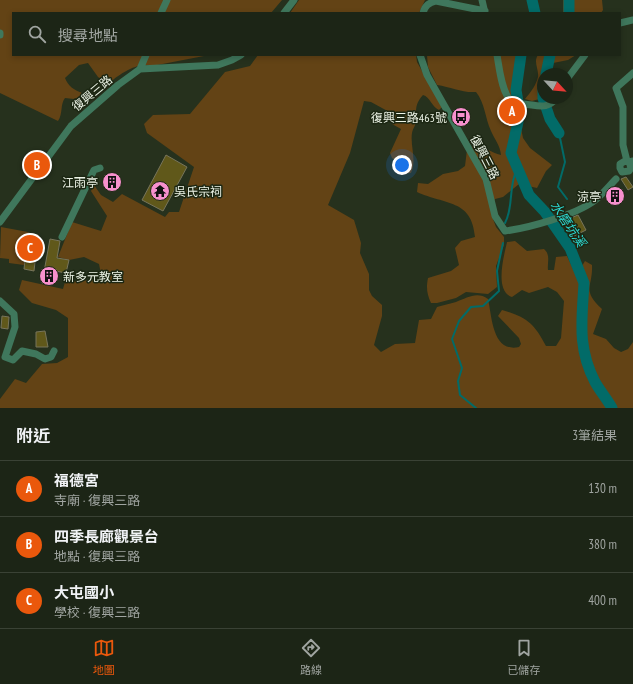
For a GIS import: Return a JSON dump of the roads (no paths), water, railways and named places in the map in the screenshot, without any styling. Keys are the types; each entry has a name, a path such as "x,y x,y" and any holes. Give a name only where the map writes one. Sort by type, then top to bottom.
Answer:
{"street":[{"path":"162,12 168,0"},
{"path":"285,12 294,0"},
{"path":"423,12 426,5 430,2 436,2 485,12 482,0"},
{"path":"621,23 633,20"},
{"path":"146,56 140,69 218,65 239,56"},
{"name":"復興三路","path":"420,56 427,75 486,179 495,216 505,231 551,220 582,208 594,201 616,179"},
{"path":"497,56 507,96 514,102 522,104 546,106 549,104"},
{"path":"573,71 584,56"},
{"name":"復興三路","path":"0,222 71,126 118,85 140,69"},
{"path":"630,161 623,145 623,107 616,88 633,73"},
{"path":"62,237 94,170 100,168"},
{"path":"0,301 14,314 16,327 5,357 13,360 22,351 36,354 45,360 51,357 54,350"}],"waterway":[{"name":"水磨坑溪","path":"532,0 535,12"},
{"path":"569,0 569,12"},
{"name":"水磨坑溪","path":"521,56 516,90 519,108 518,122 511,153 529,195 545,212 570,248 584,283 582,333 585,357 595,382 612,408"},
{"path":"547,68 550,56"},
{"path":"545,104 550,119 559,133"},
{"path":"559,133 565,162 558,187 567,199"},
{"path":"505,223 508,217 514,176 517,169"},
{"path":"476,408 460,395 458,381 462,368 452,339 459,321 471,307 483,306 499,291 497,271 503,243"}],"place":[{"name":"福德宮","path":"512,111"},
{"name":"復興三路463號","path":"461,117"},
{"name":"四季長廊觀景台","path":"37,165"},
{"name":"江雨亭","path":"112,182"},
{"name":"吳氏宗祠","path":"160,191"},
{"name":"涼亭","path":"615,196"},
{"name":"大屯國小","path":"30,248"},
{"name":"新多元教室","path":"49,276"}]}
